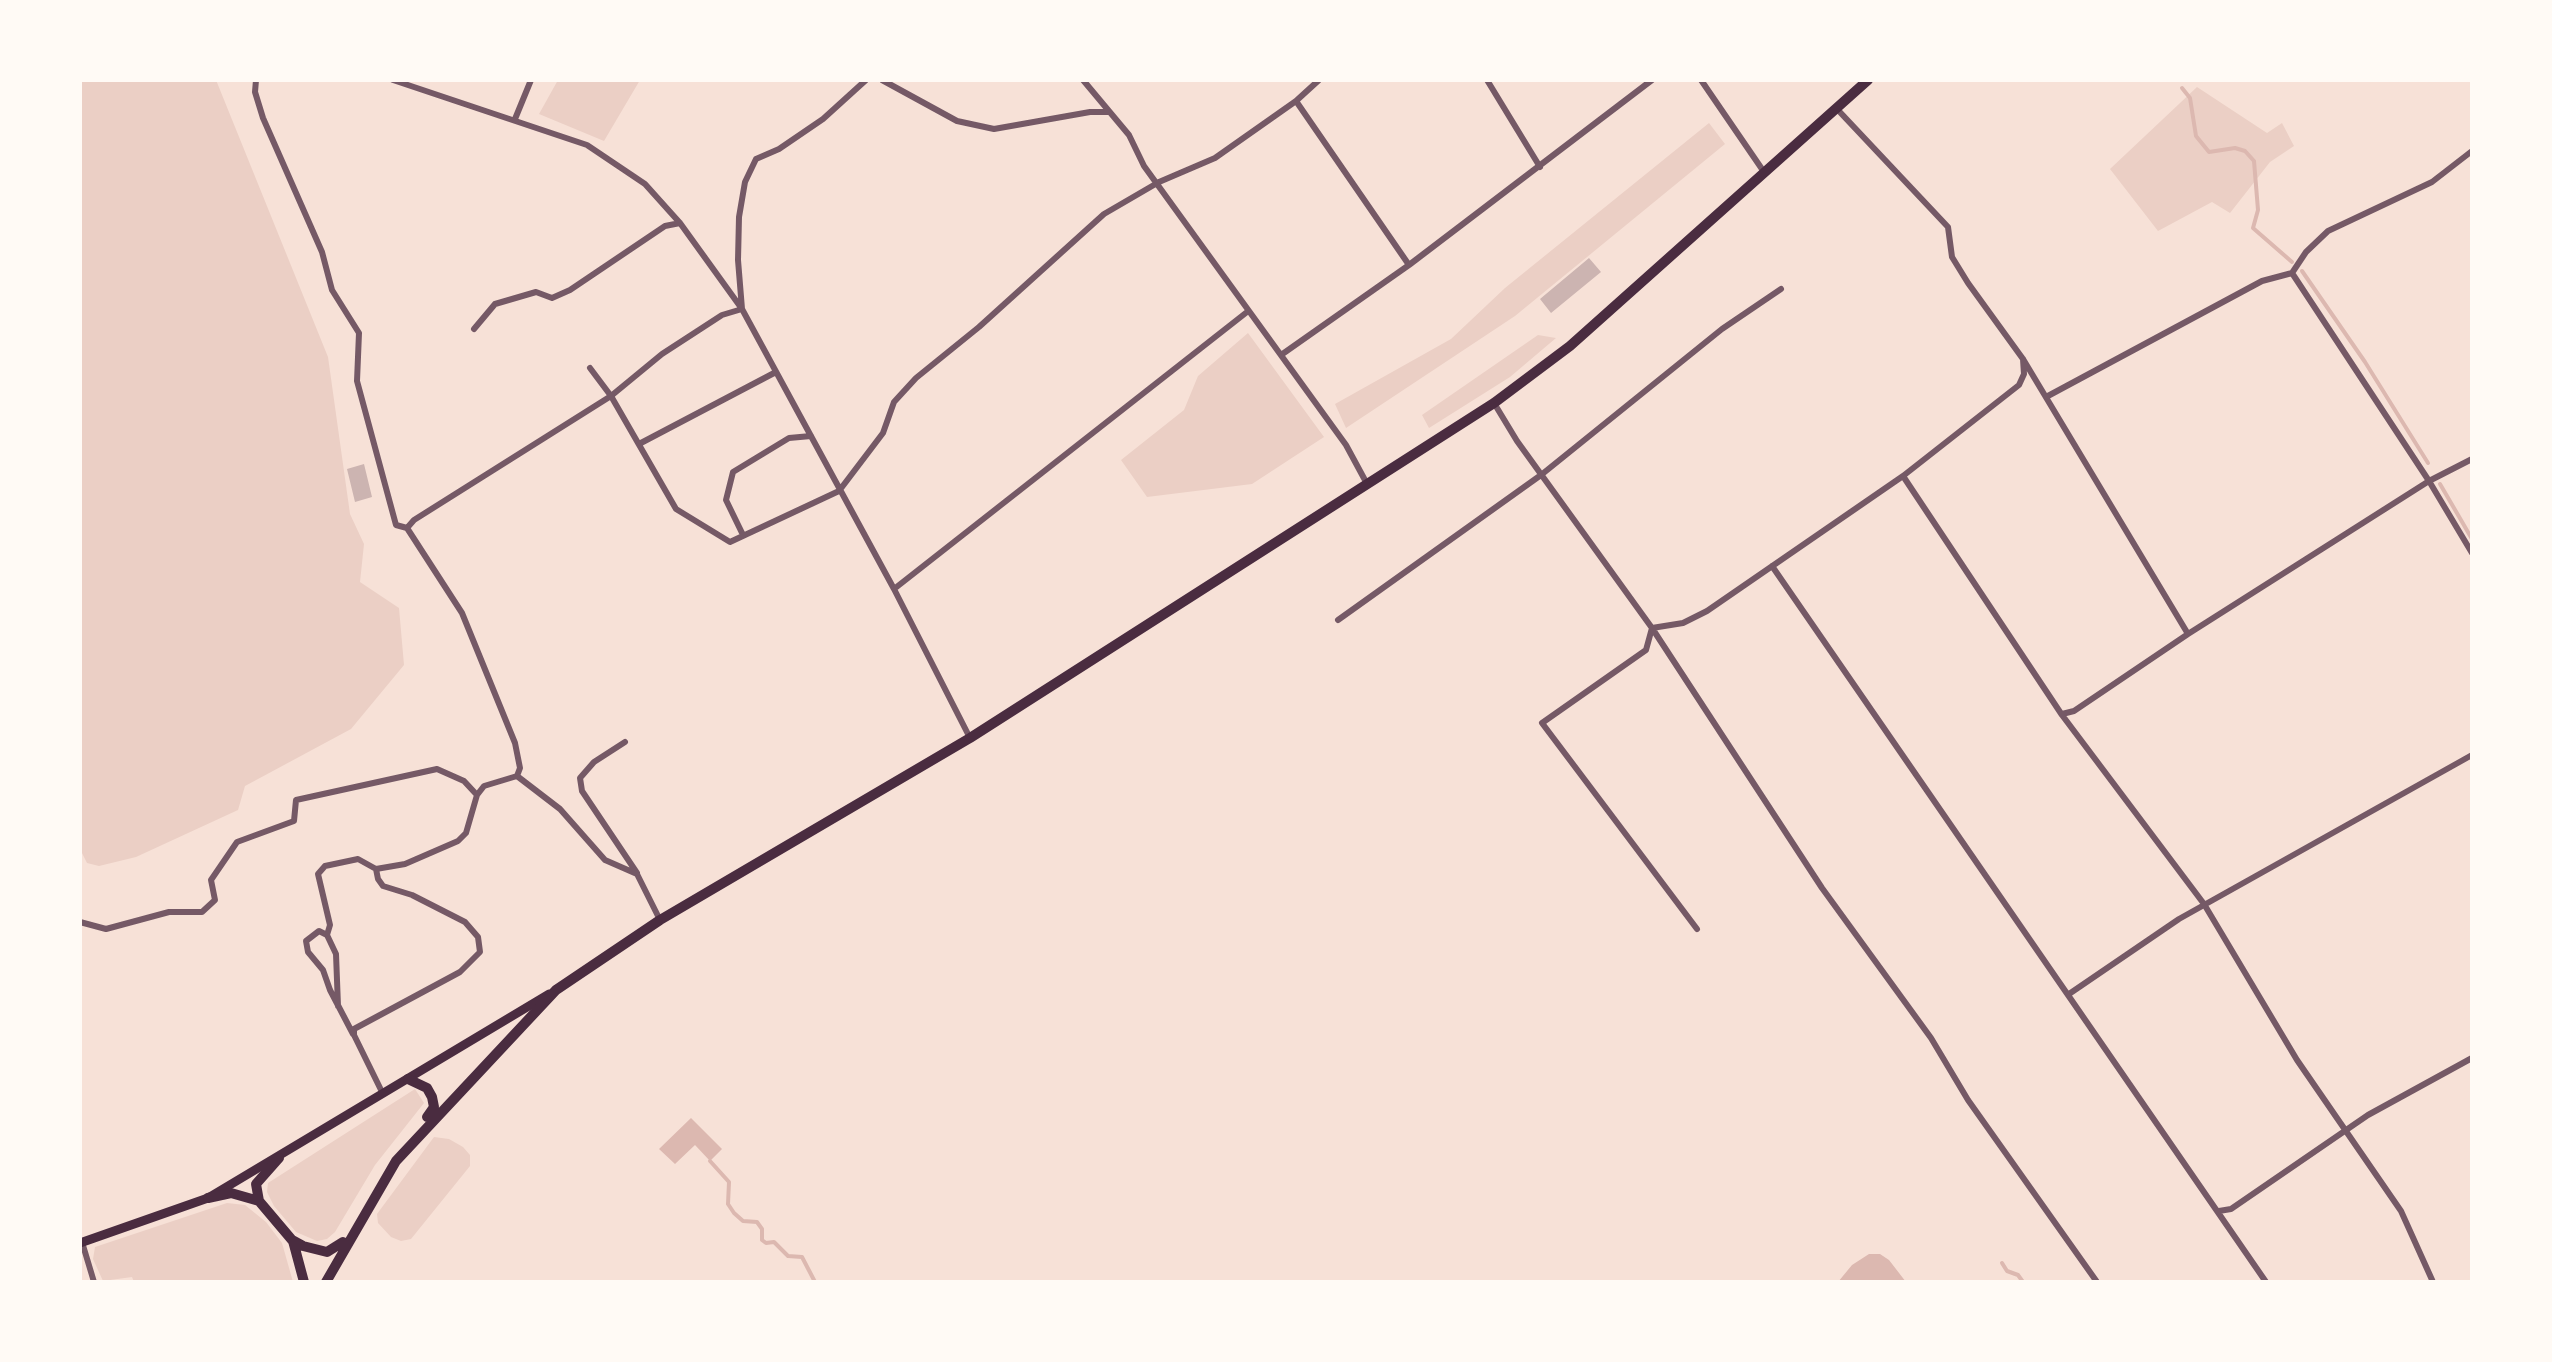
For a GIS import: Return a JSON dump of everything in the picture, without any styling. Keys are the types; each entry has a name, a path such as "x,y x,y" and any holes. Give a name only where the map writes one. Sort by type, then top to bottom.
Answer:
{"main road":[{"path":"208,1198 244,1180 556,990 660,920 970,738 1494,402 1570,346 1868,80"},
{"path":"279,1158 256,1184 260,1201 292,1240 315,1252 340,1247 396,1161 556,990"},
{"path":"408,1079 420,1082 432,1097 434,1107 424,1122 426,1126"},
{"path":"81,1242 208,1198 231,1193 260,1201"},
{"path":"328,1277 363,1212"},
{"path":"292,1240 304,1282"}],"street":[{"path":"256,80 262,118 322,252 332,290 359,334 357,381 396,524 408,528 462,614 515,743 520,768 517,776"},
{"path":"396,80 587,145 644,184 680,223 742,309 894,588 970,738"},
{"path":"515,119 531,80"},
{"path":"742,309 739,218 745,182 756,158 779,150 823,119 866,80"},
{"path":"882,80 956,120 994,130 1108,112"},
{"path":"1082,80 1129,135 1144,166 1346,445 1366,482"},
{"path":"590,368 611,396 676,509 730,542 839,491 883,433 894,402 916,378 1104,214 1158,182 1215,158 1320,80"},
{"path":"1487,80 1540,167"},
{"path":"1280,355 1410,265 1652,80"},
{"path":"1701,80 1764,172"},
{"path":"1296,101 1410,265"},
{"path":"1836,108 1948,228 1952,256 2023,359 2188,634"},
{"path":"2046,397 2262,280 2292,273 2306,252 2328,231 2432,182 2472,151"},
{"path":"474,329 495,304 536,292 552,298 665,226 680,223"},
{"path":"2292,273 2430,481 2472,553"},
{"path":"1338,620 1541,475 1722,329 1781,289"},
{"path":"408,528 414,520 611,396 662,354 722,315 742,309"},
{"path":"894,588 1247,312"},
{"path":"1652,628 1683,624 1707,611 1903,476 2019,385 2024,374 2023,359"},
{"path":"639,444 776,372"},
{"path":"1494,402 1541,475 1652,628 1822,888 1931,1038 1968,1100 2097,1282"},
{"path":"742,535 726,500 733,472 789,438 810,436"},
{"path":"2062,714 2074,711 2188,634 2430,481 2472,459"},
{"path":"1903,476 2062,714 2204,904 2297,1060 2401,1210 2433,1282"},
{"path":"1772,566 2266,1282"},
{"path":"1652,628 1646,650 1542,723 1697,929"},
{"path":"625,742 594,762 580,778 582,791 637,874 660,920"},
{"path":"2069,994 2204,904 2224,897 2472,755"},
{"path":"80,922 106,929 170,912 202,912 215,900 210,880 237,842 294,821 296,800 437,769 464,781 477,795"},
{"path":"327,935 330,925 318,874 325,866 358,859 376,869 406,864 458,841 466,833 477,795 484,786 517,776"},
{"path":"517,776 560,809 605,860 637,874"},
{"path":"354,1035 354,1029 460,972 480,952 478,937 464,922 412,895 384,886 376,869"},
{"path":"338,1006 336,954 327,935 319,931 306,941 308,952 323,970 338,1006 383,1094"},
{"path":"2218,1210 2230,1209 2344,1129 2472,1058"},
{"path":"81,1242 94,1282"}],"shaded area":[{"path":"80,80 216,80 328,357 350,514 364,544 360,582 399,608 404,665 351,729 245,786 238,810 136,857 99,866 87,863 80,849"},
{"path":"558,80 640,80 604,141 539,114"},
{"path":"2197,87 2267,133 2282,123 2294,146 2270,162 2230,213 2212,202 2158,231 2110,169"},
{"path":"1709,123 1725,144 1515,316 1346,428 1335,404 1451,339 1505,288"},
{"path":"1248,333 1324,437 1252,484 1147,497 1121,460 1184,410 1198,376"},
{"path":"1538,335 1556,338 1510,377 1429,428 1422,415"},
{"path":"415,1089 424,1103 375,1165 335,1232 317,1241 296,1232 274,1206 267,1192 268,1183"},
{"path":"691,1118 722,1149 710,1161 695,1145 675,1164 659,1149"},
{"path":"434,1137 463,1147 470,1155 470,1166 411,1239 401,1241 391,1237 378,1223 377,1214"},
{"path":"227,1203 245,1205 266,1222 282,1243 293,1282 134,1282 132,1277 103,1281 93,1259 95,1247"},
{"path":"1869,1254 1880,1254 1889,1260 1906,1282 1838,1282 1852,1265"}],"building":[{"path":"1589,258 1601,272 1551,313 1540,299"},
{"path":"364,464 372,497 355,502 347,469"}],"waterway":[{"path":"2182,88 2190,98 2196,136 2209,152 2235,148 2245,151 2254,161 2258,210 2253,228 2292,262"},
{"path":"2302,271 2428,463"},
{"path":"2440,484 2472,539"},
{"path":"710,1161 729,1182 728,1204 734,1213 743,1221 757,1222 766,1243 774,1242 788,1256 802,1257 815,1282"},
{"path":"2002,1263 2023,1282"}]}
